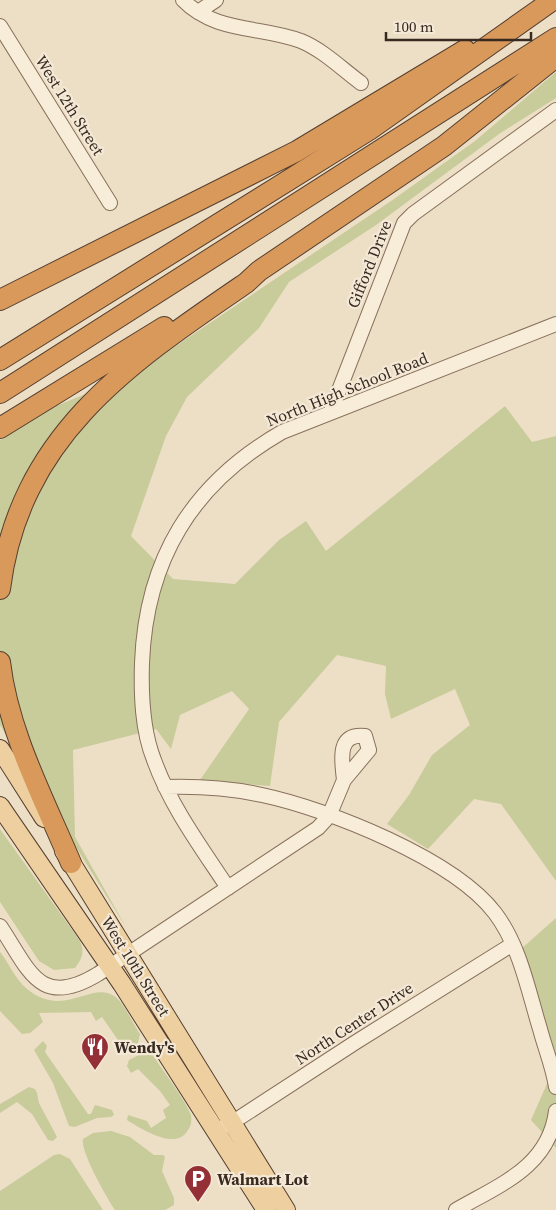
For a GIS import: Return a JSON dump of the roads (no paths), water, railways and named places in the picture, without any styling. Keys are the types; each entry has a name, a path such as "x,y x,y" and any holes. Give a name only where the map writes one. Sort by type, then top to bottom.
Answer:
{"highway":[{"path":"0,360 369,130 553,0"},
{"path":"0,300 246,178 342,125 461,52 517,27"},
{"path":"0,393 556,38"},
{"path":"0,589 6,553 20,509 39,469 65,431 88,405 120,376 196,318 246,283 259,271 444,146 556,56"},
{"path":"0,428 243,278 259,271"},
{"path":"0,662 6,694 23,750 72,863"}],"main road":[{"name":"West 10th Street","path":"0,748 72,863 119,959 215,1131 266,1210"},
{"name":"West 10th Street","path":"0,806 119,959 234,1122 286,1210"}],"street":[{"path":"183,0 198,12 226,26 281,36 310,45 361,83"},
{"path":"198,12 216,0"},
{"name":"West 12th Street","path":"0,26 110,204"},
{"name":"Gifford Drive","path":"331,411 404,223 415,212 556,110"},
{"name":"North High School Road","path":"228,888 177,810 153,759 146,732 142,682 143,635 147,609 165,553 196,503 233,464 282,432 331,411 556,324"},
{"path":"0,926 33,976 50,987 76,986 318,828 329,816 344,780"},
{"path":"165,787 206,787 255,793 289,802 378,835 460,879 490,908 512,944 556,1087"},
{"name":"North Center Drive","path":"215,1131 234,1122 356,1042 512,944"},
{"path":"456,1210 517,1175 533,1163 549,1139 556,1112"}],"place":[{"name":"Wendy's","path":"95,1071"},
{"name":"Walmart Lot","path":"198,1203"}]}
